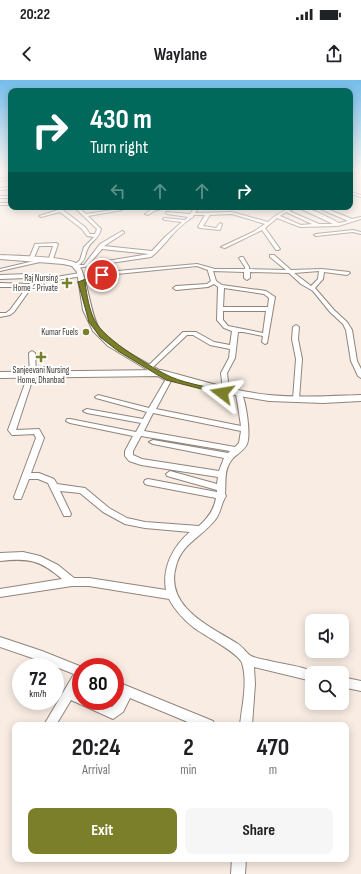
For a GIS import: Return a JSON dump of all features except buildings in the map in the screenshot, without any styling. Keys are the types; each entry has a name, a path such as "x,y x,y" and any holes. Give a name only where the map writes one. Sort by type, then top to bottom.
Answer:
{"highway":[{"path":"0,375 165,376 226,390 240,395 296,399 361,398"},
{"path":"0,378 32,376"},
{"path":"165,376 240,395 302,404 361,403"}],"main road":[{"path":"0,257 68,262 79,266 87,310 96,329 111,344 165,376"}],"street":[{"path":"79,266 86,247 99,233 98,226 80,210"},
{"path":"86,215 109,210"},
{"path":"121,210 125,213"},
{"path":"147,214 153,210"},
{"path":"79,266 141,258 154,253 170,235 193,215 196,210"},
{"path":"306,210 338,225"},
{"path":"325,210 352,221"},
{"path":"340,210 360,218"},
{"path":"40,216 61,211 75,223 84,228 89,235 97,236"},
{"path":"223,247 263,228 276,216 286,211 320,226"},
{"path":"167,213 193,215 232,212 268,223"},
{"path":"208,214 200,227 218,229 220,224"},
{"path":"276,216 298,226 338,225 360,218"},
{"path":"165,219 187,221"},
{"path":"263,228 278,249"},
{"path":"316,235 353,231 361,232"},
{"path":"79,266 100,246 122,232"},
{"path":"31,259 36,245 56,244 50,261"},
{"path":"100,246 154,253"},
{"path":"272,256 289,272 312,288 345,323 349,330 354,361 361,376"},
{"path":"241,258 247,266 247,278"},
{"path":"0,270 41,260"},
{"path":"0,285 28,285 36,281 81,278 197,265 212,269 247,272 322,270 347,273"},
{"path":"212,269 210,271 214,282 221,286 270,294 272,297 271,307 269,309 264,342"},
{"path":"312,288 320,279 322,270"},
{"path":"0,277 28,276 36,281"},
{"path":"176,288 214,282"},
{"path":"0,315 8,314 12,311 28,285"},
{"path":"221,286 222,322 226,327 266,335"},
{"path":"221,309 269,309"},
{"path":"296,327 295,339 299,359 296,399"},
{"path":"226,390 224,373 232,358 232,347 237,330"},
{"path":"150,367 185,333 194,333 212,344 232,347"},
{"path":"18,497 39,435 36,431 15,433 12,428 32,376 32,353"},
{"path":"165,376 152,411 129,451 129,456 132,459 223,475"},
{"path":"240,395 245,429 244,444 230,456 226,462 223,475 222,492 214,516 180,547 175,557 170,575 171,595 182,611 192,621 235,648 246,660 305,674"},
{"path":"98,397 152,411 245,429"},
{"path":"87,411 146,422"},
{"path":"70,421 238,450"},
{"path":"153,442 230,456"},
{"path":"170,474 222,492"},
{"path":"26,476 39,476 47,478 54,487 67,514"},
{"path":"148,482 222,492"},
{"path":"54,487 82,490 106,510 125,520 145,525 200,529"},
{"path":"0,558 20,555 42,560 50,564 72,582"},
{"path":"0,593 72,582 107,583 171,595"},
{"path":"0,642 42,656 72,668"},
{"path":"246,660 248,674 246,722"},
{"path":"349,683 361,686"},
{"path":"52,722 72,687"},
{"path":"124,690 202,722"},
{"path":"124,697 127,691"},
{"path":"68,693 72,695"},
{"path":"106,710 113,713 117,710"},
{"path":"238,874 239,862"}],"place":[{"name":"Raj Nursing Home - Private","path":"67,283"},
{"name":"Kumar Fuels","path":"86,332"},
{"name":"Sanjeevani Nursing Home, Dhanbad","path":"41,357"}],"route":[{"path":"102,275 81,282 87,310 96,329 102,336 111,344 169,378 222,393"}]}
